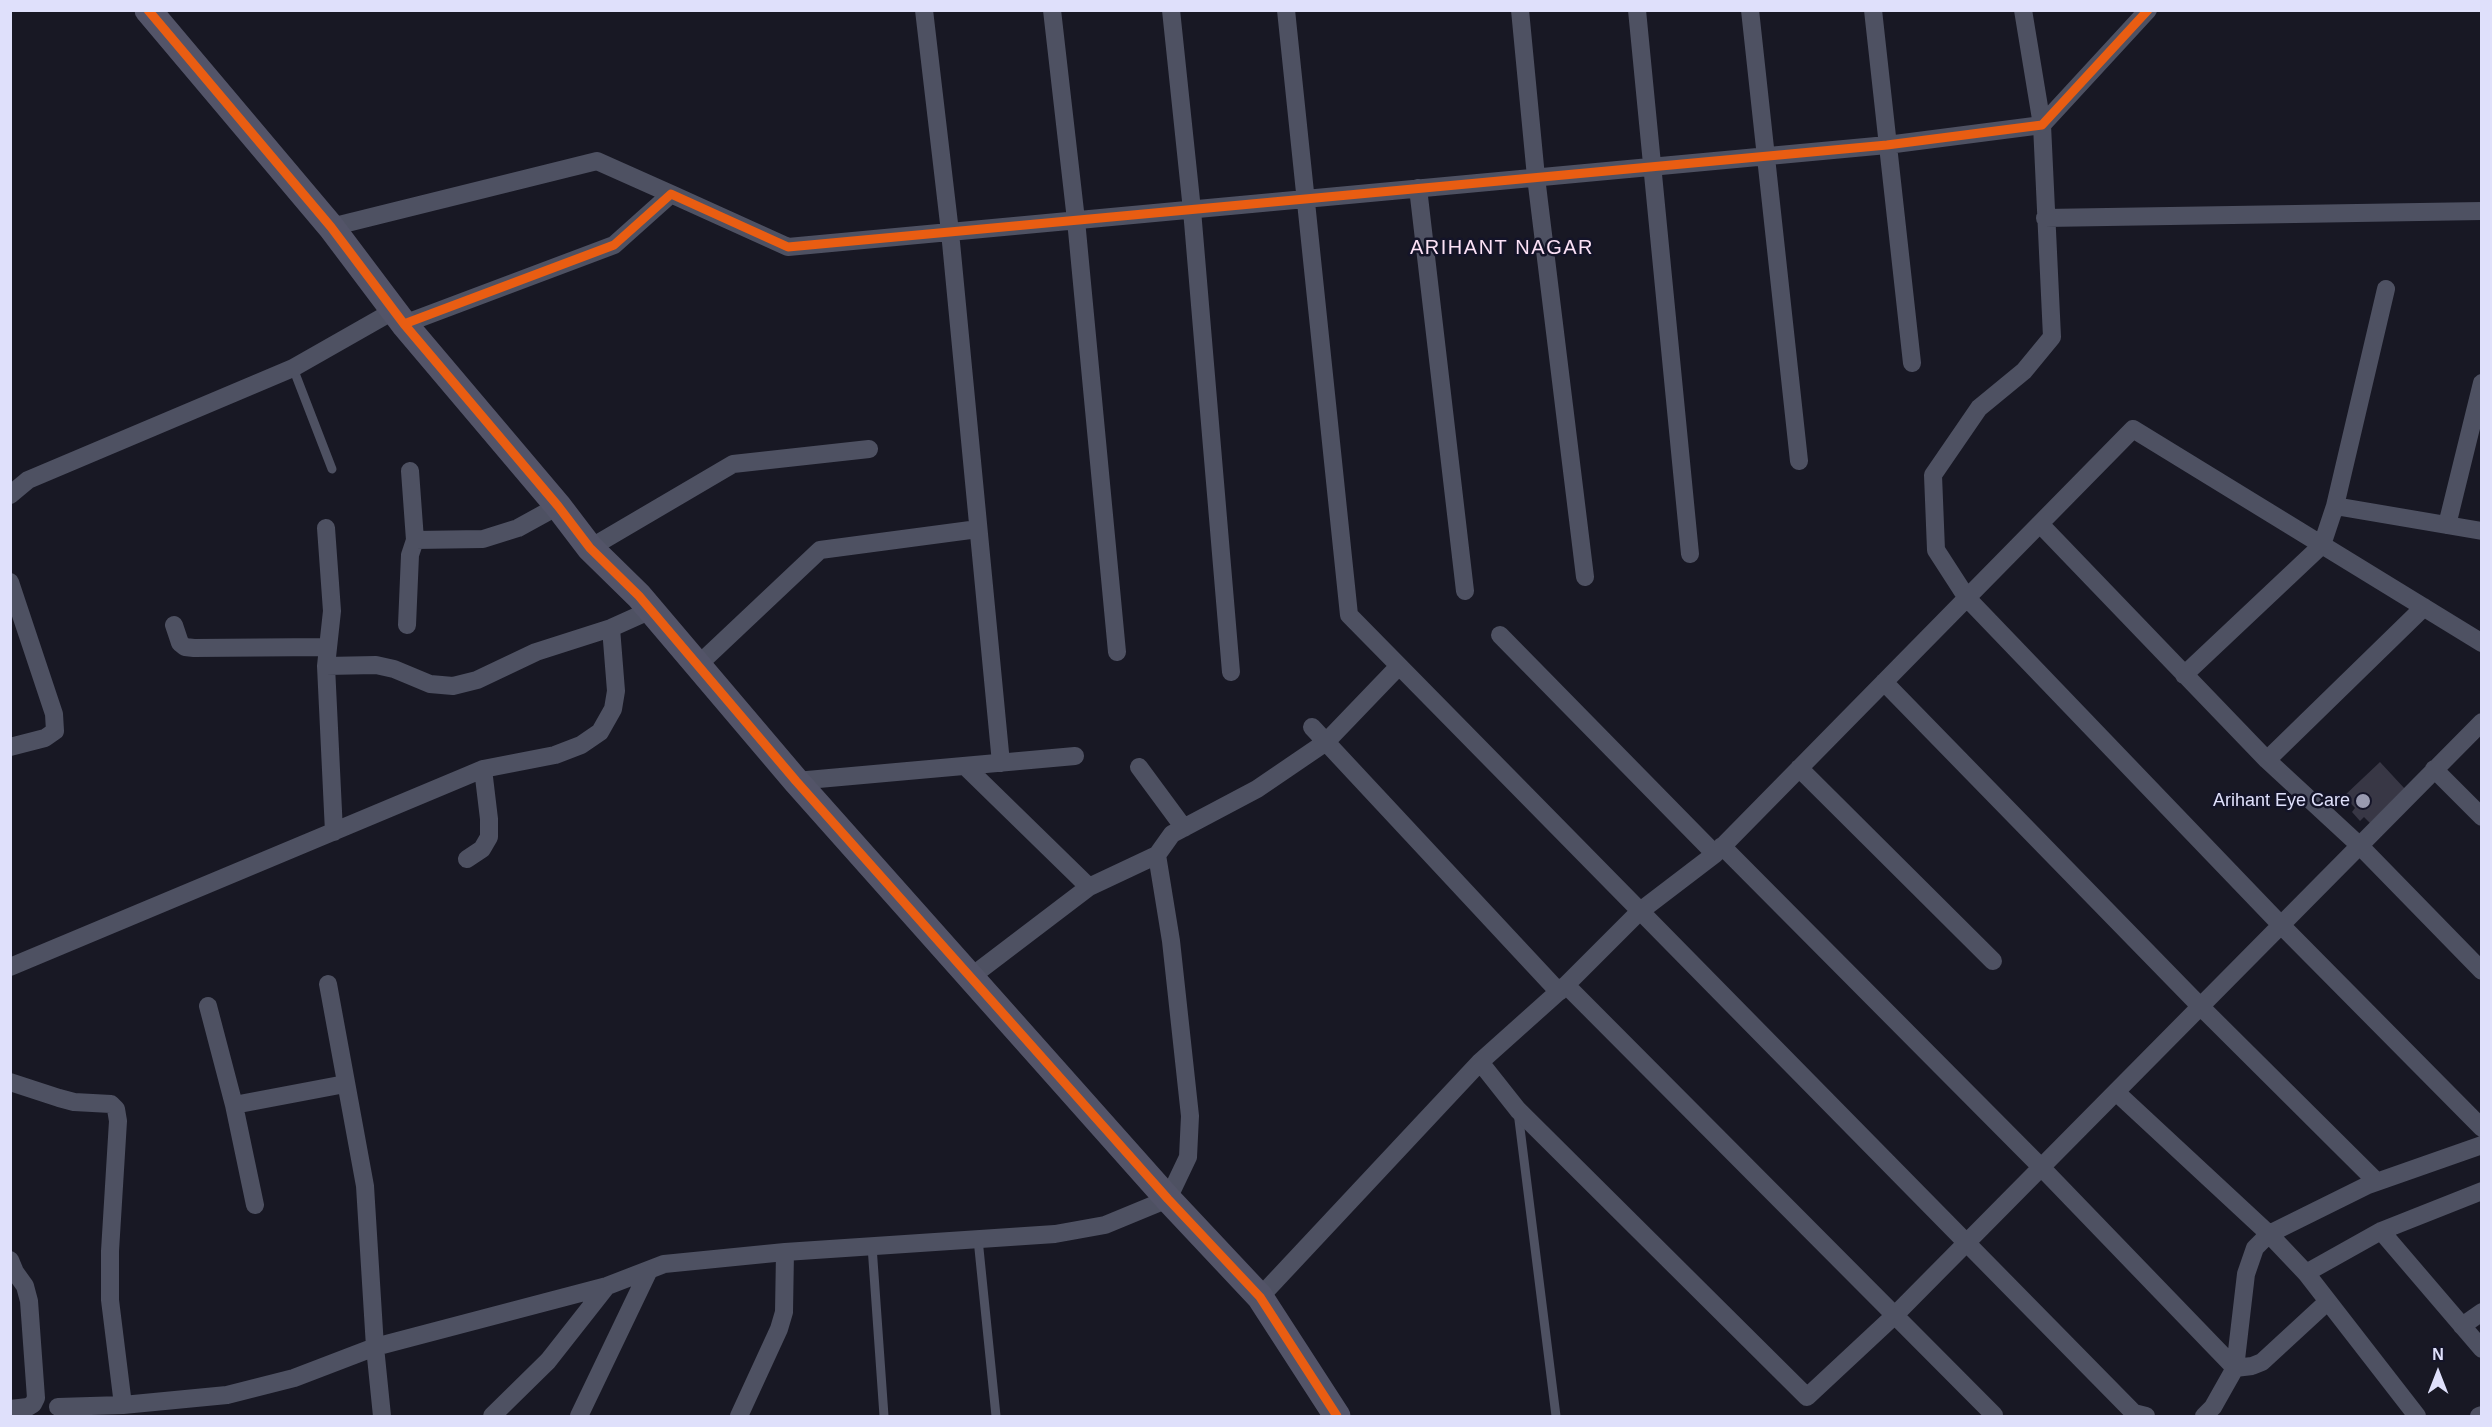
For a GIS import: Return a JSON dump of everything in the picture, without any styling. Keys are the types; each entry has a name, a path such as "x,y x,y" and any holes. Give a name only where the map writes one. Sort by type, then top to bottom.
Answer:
{"street":[{"path":"148,10 331,227 400,317 558,506 590,548 651,610 796,781 972,976 1168,1199 1260,1298 1337,1416"},
{"path":"924,10 950,232 1000,763"},
{"path":"1052,10 1077,220 1117,652"},
{"path":"1171,10 1192,210 1231,672"},
{"path":"1286,10 1349,615 2134,1413 2146,1416"},
{"path":"1520,10 1536,177 1585,577"},
{"path":"1637,10 1690,554"},
{"path":"1750,10 1799,461"},
{"path":"1873,10 1912,363"},
{"path":"2023,10 2042,125 2052,337 2024,372 1979,408 1933,475 1936,550 1967,598 2280,924 2481,1128"},
{"path":"331,227 597,161 788,247 1887,145 2042,125 2148,10"},
{"path":"1418,188 1465,591"},
{"path":"10,495 28,480 294,368 400,317 614,245 671,194"},
{"path":"2045,218 2481,211"},
{"path":"2184,675 2322,545 2335,506 2386,289"},
{"path":"2447,525 2481,383"},
{"path":"1260,1298 1480,1062 1562,988 1639,912 1718,850 2133,429 2481,643"},
{"path":"590,548 733,464 868,449"},
{"path":"407,626 410,555 415,540 410,471"},
{"path":"415,540 483,539 518,528 558,506"},
{"path":"2335,506 2481,531"},
{"path":"2040,524 2267,760 2359,845 2481,971"},
{"path":"326,528 332,611 326,666 334,832"},
{"path":"698,666 820,550 978,529"},
{"path":"10,582 54,714 55,731 45,738 10,747"},
{"path":"2267,760 2424,607"},
{"path":"326,666 376,665 394,669 430,684 453,686 477,680 536,652 611,628 651,610"},
{"path":"174,626 180,643 185,647 327,647"},
{"path":"10,967 483,769 555,755 581,745 600,732 613,709 615,691 611,628"},
{"path":"1500,635 2041,1167 2235,1368"},
{"path":"972,976 1089,887 1156,855 1172,834 1257,789 1326,742 1398,666"},
{"path":"1884,682 2200,1006 2377,1182"},
{"path":"1480,1062 1518,1110 1807,1397 1895,1315 2481,722"},
{"path":"1312,727 1562,988 1994,1415"},
{"path":"796,781 1075,756"},
{"path":"965,766 1089,887"},
{"path":"1139,767 1184,828"},
{"path":"1799,768 1993,961"},
{"path":"467,859 482,849 489,837 483,769"},
{"path":"2434,769 2481,817"},
{"path":"58,1407 123,1405 227,1395 294,1378 375,1347 607,1286 664,1264 686,1260 785,1252 1055,1234 1105,1225 1168,1199 1188,1157 1190,1116 1171,941 1156,855"},
{"path":"328,984 365,1186 375,1347 382,1416"},
{"path":"208,1006 234,1105 255,1205"},
{"path":"10,1082 59,1098 111,1104 116,1109 118,1121 110,1251 110,1300 123,1405"},
{"path":"234,1105 345,1084"},
{"path":"2116,1092 2269,1234 2306,1273 2326,1303 2417,1416"},
{"path":"2204,1416 2213,1407 2235,1368 2246,1274 2255,1248 2269,1234 2377,1182 2481,1145"},
{"path":"2306,1273 2381,1231 2481,1191"},
{"path":"2381,1231 2481,1348"},
{"path":"739,1416 779,1329 784,1312 785,1252"},
{"path":"10,1260 25,1286 29,1301 36,1398 28,1407 10,1409"},
{"path":"579,1416 649,1270"},
{"path":"492,1416 548,1360 607,1286"},
{"path":"2235,1368 2262,1362 2326,1303"},
{"path":"2462,1326 2481,1312"}],"lane":[{"path":"294,368 332,469"},
{"path":"1518,1110 1556,1416"},
{"path":"978,1239 996,1416"},
{"path":"872,1246 884,1416"}],"building":[{"path":"2380,762 2405,789 2370,823 2364,817 2360,821 2352,812 2355,808 2344,796"}],"cycle path":[{"path":"148,10 331,227 404,324 558,506 590,548 639,596 796,781 1168,1199 1260,1297 1337,1416"},
{"path":"404,324 614,245 671,194 788,247 1887,145 2042,125 2148,10"}],"place":[{"name":"Arihant Eye Care","path":"2363,801"}],"district":[{"name":"ARIHANT NAGAR","path":"1502,248"}]}
